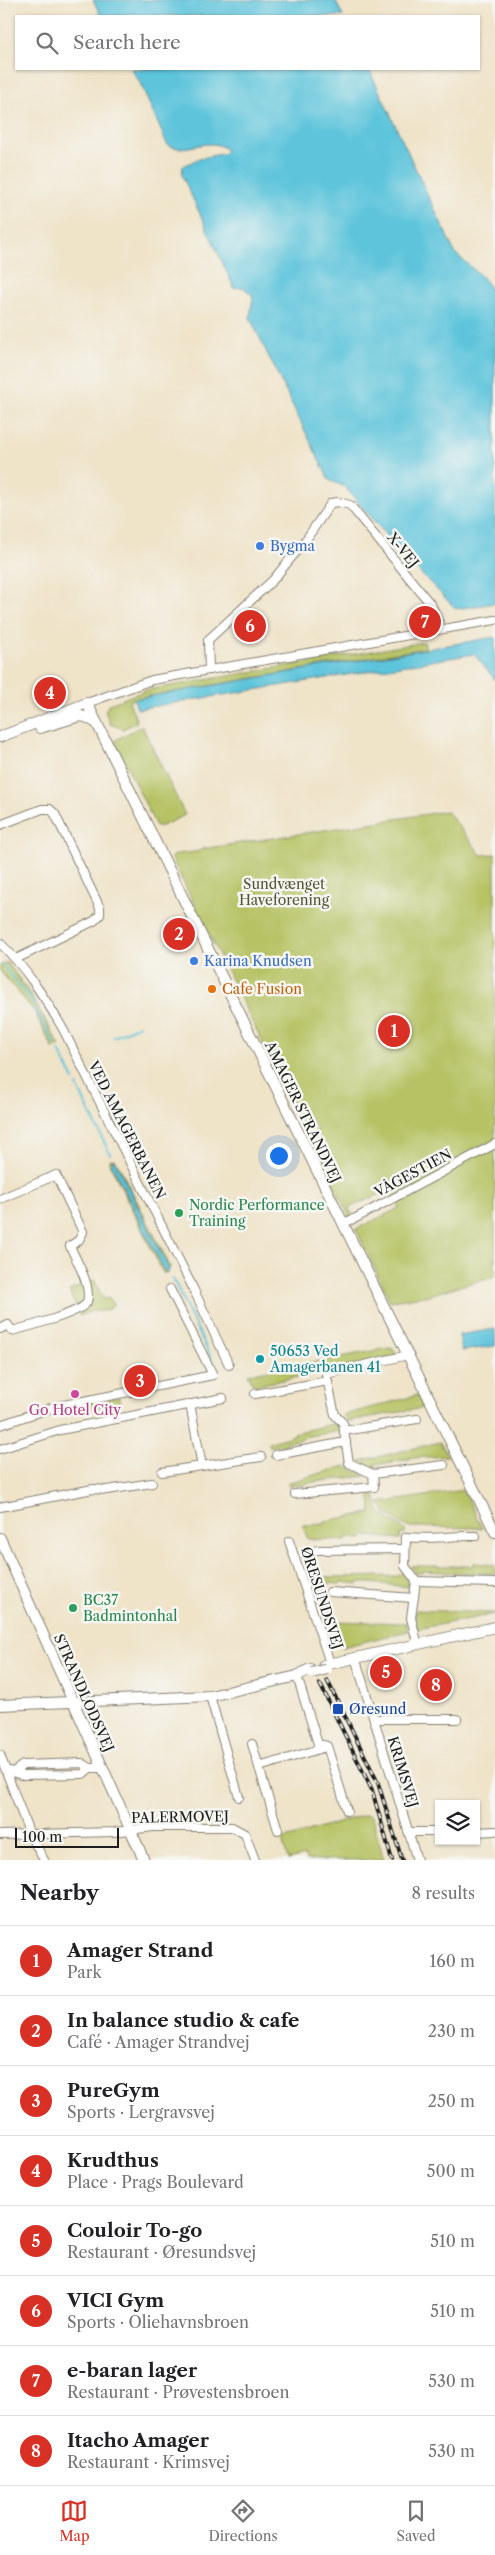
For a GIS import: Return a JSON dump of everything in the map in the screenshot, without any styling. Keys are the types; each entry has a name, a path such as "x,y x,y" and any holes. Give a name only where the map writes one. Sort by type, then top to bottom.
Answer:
{"street":[{"name":"X-VEJ","path":"209,670 208,640 273,580 305,541 331,503 350,505 432,606 441,629"},
{"path":"0,737 152,680 495,620"},
{"name":"AMAGER STRANDVEJ","path":"87,703 495,1532"},
{"path":"20,729 36,730 80,716 86,717 97,724"},
{"path":"0,825 42,809 50,808 55,814 100,908 100,915 94,921 16,959"},
{"name":"VED AMAGERBANEN","path":"0,943 16,959 45,998 63,1029 193,1288 229,1365"},
{"name":"VÅGESTIEN","path":"343,1223 356,1218 495,1144"},
{"path":"0,1199 56,1175 83,1232 78,1240 70,1246 86,1285 88,1300 84,1306 48,1321 12,1331 8,1325 0,1328"},
{"path":"0,1425 54,1407 213,1375 170,1289"},
{"path":"408,1355 326,1374 335,1415 343,1422 349,1463 373,1474 444,1465"},
{"path":"255,1394 328,1381"},
{"path":"0,1449 60,1430 223,1398"},
{"path":"190,1404 202,1466"},
{"path":"344,1432 417,1419"},
{"path":"276,1455 346,1442"},
{"path":"162,1472 261,1457"},
{"path":"295,1494 374,1487 373,1474"},
{"path":"0,1507 94,1489 107,1490 152,1483"},
{"path":"417,1642 411,1618 416,1582 405,1566 406,1537 422,1539 445,1536 476,1536"},
{"name":"STRANDLODSVEJ","path":"0,1538 144,1860"},
{"name":"ØRESUNDSVEJ","path":"289,1541 327,1666"},
{"path":"317,1550 405,1549"},
{"path":"416,1582 495,1583"},
{"path":"330,1592 414,1598"},
{"name":"ØRESUNDSVEJ","path":"0,1705 210,1696 305,1673 417,1642 495,1627"},
{"name":"KRIMSVEJ","path":"355,1658 417,1860"},
{"path":"305,1673 318,1744 327,1746"},
{"path":"210,1696 239,1797"},
{"name":"KRIMSVEJ","path":"374,1719 456,1719"},
{"path":"252,1744 278,1830"},
{"path":"259,1767 327,1746"},
{"path":"327,1746 347,1811"},
{"path":"0,1755 30,1835 44,1860"},
{"path":"6,1771 15,1771 23,1764 82,1763 90,1768 102,1768"},
{"name":"PALERMOVEJ","path":"0,1835 232,1827 241,1829 245,1834 255,1860"},
{"path":"480,1832 495,1831"},
{"path":"409,1832 435,1832"}],"green space":[{"path":"424,642 426,648 134,699 129,701 137,722 123,729 110,724 105,711 109,704 147,690"},
{"path":"142,726 185,815 162,826 156,826 115,742 117,739"},
{"name":"Sundvænget Haveforening","path":"447,811 481,855 495,854 495,1276 425,1296 390,1301 356,1229 399,1208 391,1189 349,1208 353,1216 350,1218 309,1135 317,1130 311,1119 302,1123 171,857 202,849"},
{"path":"7,962 30,994 60,1046 53,1049 35,1012 0,971 0,966"},
{"path":"111,1159 116,1160 170,1266 168,1273 163,1273 109,1162"},
{"path":"94,1280 103,1298 111,1299 113,1306 106,1310 93,1310 80,1316 69,1291"},
{"path":"389,1348 393,1349 397,1356 254,1386 248,1374"},
{"path":"418,1395 423,1408 348,1421 343,1415"},
{"path":"119,1397 121,1402 51,1417 27,1425 25,1419 62,1407"},
{"path":"336,1423 340,1431 303,1437 303,1439 286,1442 286,1445 269,1447 268,1443 294,1435 294,1433"},
{"path":"440,1442 448,1456 409,1458 409,1460 393,1461 393,1463 375,1464 375,1468 360,1461"},
{"path":"345,1466 365,1476 306,1483 305,1485 289,1486 287,1483"},
{"path":"464,1490 482,1528 407,1527 386,1513 379,1503"},
{"path":"370,1495 375,1495 379,1511 405,1530 405,1534 401,1534 400,1539 364,1536 363,1539 347,1538 346,1540 308,1539 302,1525 325,1524 325,1521 371,1513"},
{"path":"474,1563 495,1565 495,1574 423,1571 422,1573 416,1573 411,1566 473,1566"},
{"path":"404,1572 411,1582 410,1587 359,1582 358,1584 328,1583 328,1585 321,1583 318,1577 398,1576"},
{"path":"416,1610 495,1613 495,1614 417,1629"},
{"path":"331,1621 406,1623 408,1631 342,1647"},
{"path":"367,1814 372,1816 384,1860 307,1860 305,1856 288,1860 282,1840"}],"water":[{"path":"93,0 335,0 342,15 100,15"},
{"path":"132,70 369,70 455,253 481,276 495,294 495,603 456,609 410,563 345,487 329,480 250,318 253,296 243,287 234,288 182,175 183,166 198,159 225,153 226,149 212,144 181,148 167,144 139,81"},
{"path":"495,637 495,680 474,654 137,709 134,699"},
{"path":"114,1159 169,1269 168,1272 165,1272 111,1163"},
{"path":"495,1329 495,1346 462,1351 459,1335"}],"waterway":[{"path":"3,965 30,999 55,1045"},
{"path":"114,1037 139,1025"},
{"path":"59,1051 74,1080"},
{"path":"77,1086 110,1154"},
{"path":"173,1279 216,1368"}],"railway":[{"path":"327,1680 378,1783 402,1860"},
{"path":"320,1684 372,1790 392,1860"}],"place":[{"name":"Bygma","path":"260,546"},
{"name":"e-baran lager","path":"425,622"},
{"name":"VICI Gym","path":"250,626"},
{"name":"Krudthus","path":"50,693"},
{"name":"In balance studio & cafe","path":"179,934"},
{"name":"Karina Knudsen","path":"194,961"},
{"name":"Cafe Fusion","path":"212,989"},
{"name":"Amager Strand","path":"394,1031"},
{"name":"Nordic Performance Training","path":"179,1213"},
{"name":"50653 Ved Amagerbanen 41","path":"260,1359"},
{"name":"PureGym","path":"140,1381"},
{"name":"Go Hotel City","path":"75,1394"},
{"name":"BC37 Badmintonhal","path":"73,1608"},
{"name":"Couloir To-go","path":"386,1672"},
{"name":"Itacho Amager","path":"436,1685"},
{"name":"Øresund","path":"338,1709"}]}
